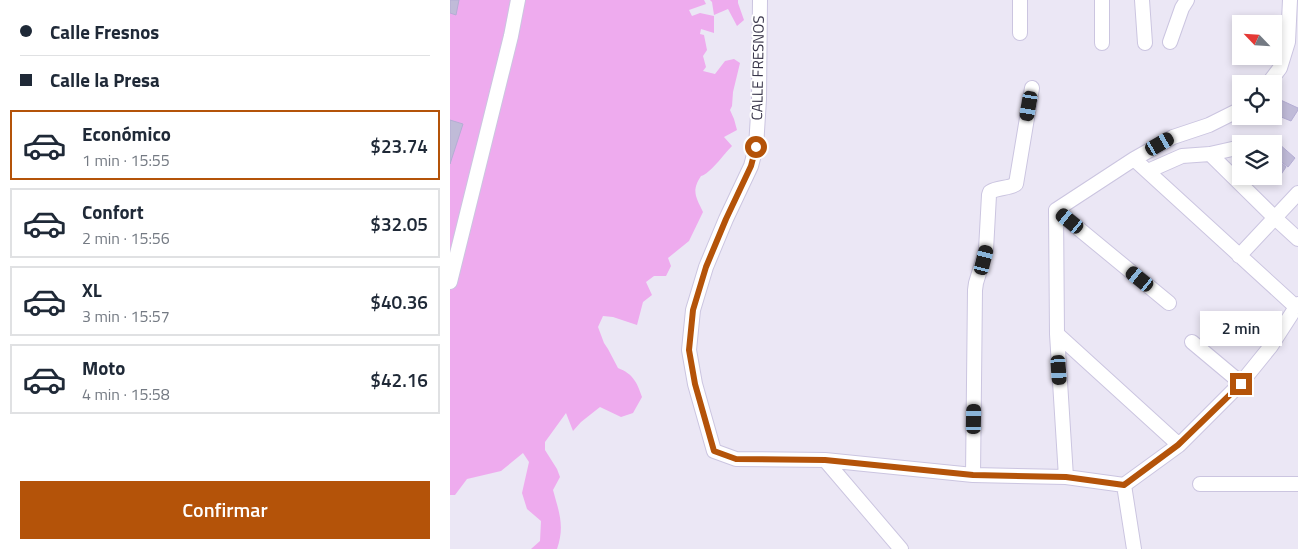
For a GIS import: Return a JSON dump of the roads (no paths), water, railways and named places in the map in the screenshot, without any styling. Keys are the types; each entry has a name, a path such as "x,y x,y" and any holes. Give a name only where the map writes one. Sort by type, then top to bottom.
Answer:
{"street":[{"path":"450,282 518,0"},
{"name":"CALLE FRESNOS","path":"760,0 759,99 756,147 751,166 706,267 693,310 689,350 695,384 714,451 736,459 825,460"},
{"path":"1020,0 1020,33"},
{"path":"1102,0 1102,43"},
{"path":"1142,0 1144,43"},
{"path":"1170,42 1182,8 1187,0"},
{"path":"1275,75 1280,68 1288,42 1290,0"},
{"path":"973,475 975,290 986,250 989,195 994,190 1016,184 1032,88"},
{"path":"1056,210 1134,159 1173,137 1209,125 1232,114"},
{"path":"1148,172 1182,156 1210,154 1232,149"},
{"path":"1210,154 1298,240"},
{"path":"825,460 973,475 1066,477 1124,485 1178,445 1241,384 1271,346 1297,306 1239,256 1134,159"},
{"path":"1239,256 1298,193"},
{"path":"1056,210 1057,334 1066,477"},
{"path":"1056,210 1169,303"},
{"path":"1057,334 1178,445"},
{"path":"1192,342 1241,384"},
{"path":"825,460 901,549"},
{"path":"1200,484 1298,484"},
{"path":"1124,485 1134,549"}]}
